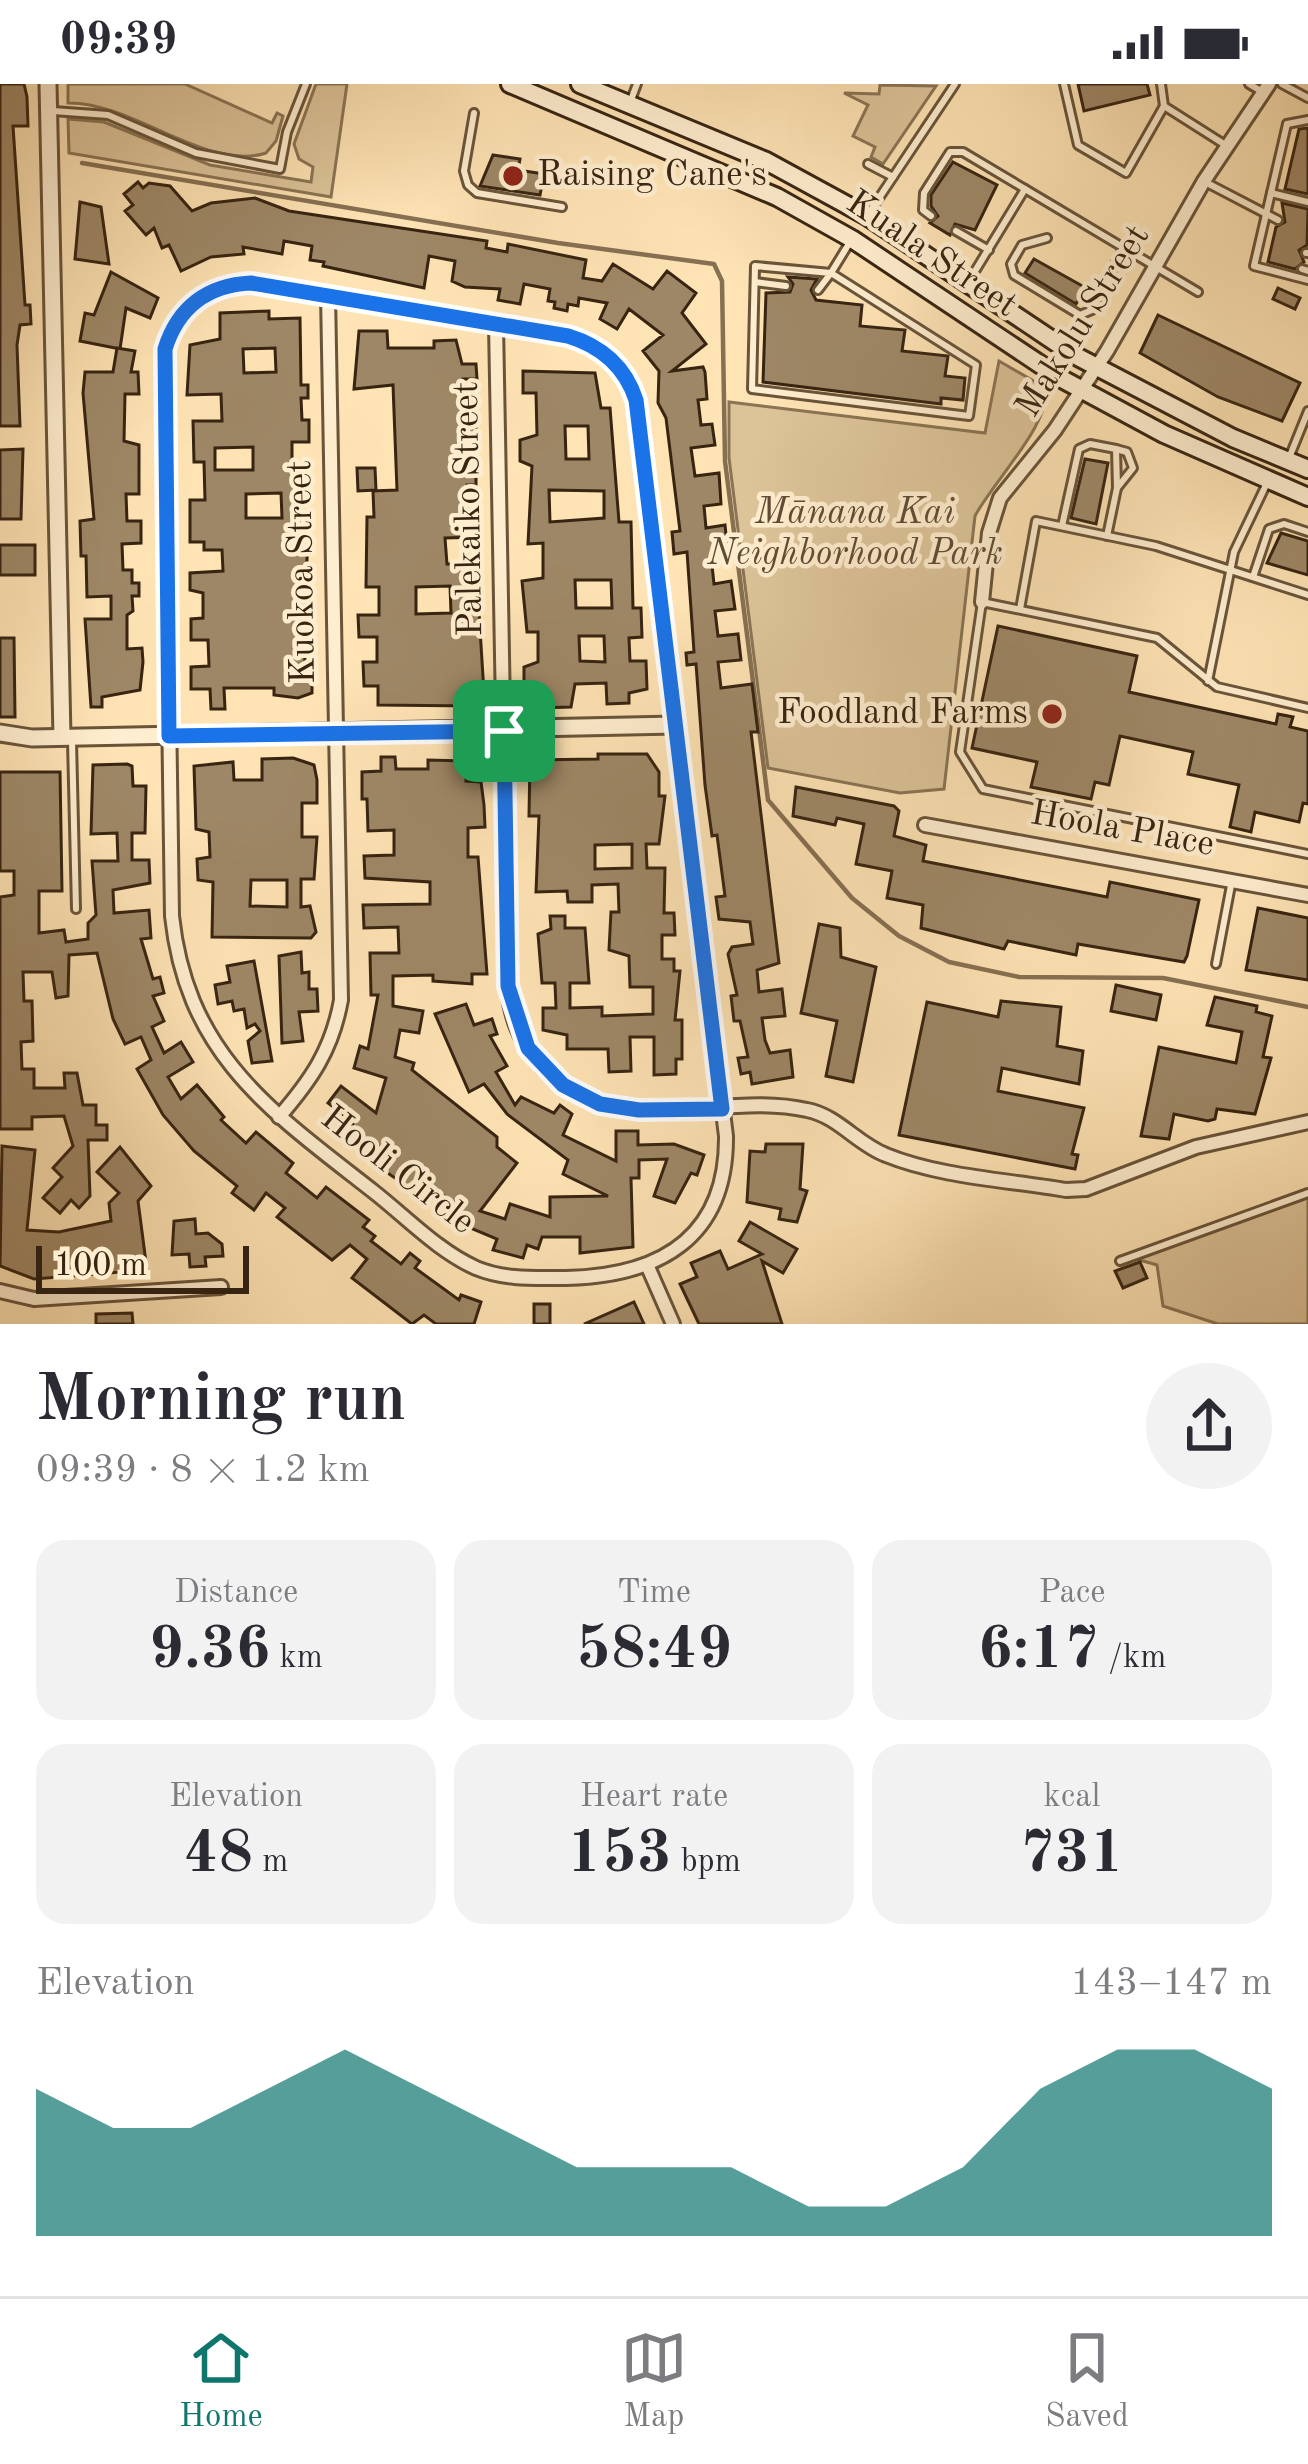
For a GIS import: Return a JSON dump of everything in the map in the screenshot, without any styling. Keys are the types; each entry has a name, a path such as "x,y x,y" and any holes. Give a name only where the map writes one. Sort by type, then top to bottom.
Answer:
{"main road":[{"name":"Kuala Street","path":"510,84 716,168 852,239 1080,389 1267,482 1308,497"},
{"name":"Kuala Street","path":"580,84 766,161 867,217 1095,367 1308,469"},
{"path":"852,239 867,217"}],"street":[{"path":"48,84 67,737"},
{"name":"Makolu Street","path":"982,602 995,507 1095,367 1260,86"},
{"name":"Hooli Circle","path":"251,283 496,324 584,341 609,356 632,389 676,725 726,1155 712,1206 683,1244 648,1267 611,1277 528,1279 478,1268 279,1118 218,1052 183,976 172,916 163,373 167,341 191,304 224,286 251,283"},
{"name":"Kuokoa Street","path":"279,1118 321,1064 334,1036 341,1000 328,296"},
{"name":"Palekaiko Street","path":"496,324 508,986 528,1048 563,1085 600,1104 639,1110 811,1110 888,1156 1066,1190 1097,1186 1196,1147 1308,1122"},
{"path":"0,734 32,738 337,734 676,725"},
{"path":"0,746 32,738"},
{"name":"Hoola Place","path":"925,825 1308,895"},
{"path":"648,1267 673,1324"},
{"path":"0,1291 34,1299 221,1287"}],"lane":[{"path":"49,111 108,115 206,156 280,169 286,132 306,84"},
{"path":"629,104 637,84"},
{"path":"867,217 955,84"},
{"path":"1064,84 1078,145 1126,173 1165,106 1161,84"},
{"path":"1282,84 1308,98"},
{"path":"1165,106 1228,146"},
{"path":"475,113 464,171 468,185 478,193 562,207"},
{"path":"1287,124 1308,120"},
{"path":"1287,124 1300,126"},
{"path":"1287,124 1253,266 1306,273"},
{"path":"1283,141 1296,143"},
{"path":"931,216 922,206 924,193 944,157 963,152 1198,292"},
{"path":"1278,163 1290,166"},
{"path":"868,164 893,177"},
{"path":"1204,181 1278,220"},
{"path":"966,286 1024,189"},
{"path":"1270,193 1308,202"},
{"path":"956,231 988,250"},
{"path":"1047,238 1026,242 1012,270 1017,279 1075,313 1092,310 1123,248"},
{"path":"818,290 852,239"},
{"path":"1259,241 1272,244"},
{"path":"1256,257 1268,260"},
{"path":"755,266 831,273 976,365 969,416 752,389 755,266"},
{"path":"755,282 786,286"},
{"path":"1288,461 1308,411"},
{"path":"1061,527 1079,449 1090,444 1127,452 1133,468 1117,488"},
{"path":"1107,536 1117,488 1116,449"},
{"path":"1208,681 1239,539 1267,482"},
{"path":"1020,610 1036,521 1231,570 1308,596"},
{"path":"1253,578 1269,529 1284,524 1308,532"},
{"path":"1308,708 1226,691 1157,638 982,602 960,752 983,789 1308,854"},
{"path":"67,737 76,909"},
{"path":"1216,964 1232,879"},
{"path":"1120,1261 1308,1193"}],"green space":[{"path":"68,84 185,84 272,123 277,113 283,116 276,141 266,153 219,153 118,113 68,103"},
{"path":"316,84 347,84 331,197 69,153 68,119 104,122 210,165 311,182 313,167 299,159 294,144"},
{"path":"880,85 936,86 883,164 871,157 875,147 853,136 868,105 844,93 879,94"},
{"name":"Mānana Kai Neighborhood Park","path":"999,361 1044,387 1045,400 1032,433 975,516 944,789 900,793 768,768 729,458 729,402 985,433"},
{"path":"1308,1197 1308,1324 1218,1324 1163,1306 1157,1265 1136,1259"}],"building":[{"path":"0,84 24,84 27,97 28,126 13,126 25,305 30,305 31,324 20,325 17,345 20,426 0,426"},
{"path":"1078,84 1147,84 1150,95 1084,111"},
{"path":"1308,128 1308,194 1285,189 1299,129"},
{"name":"Raising Cane's","path":"493,155 520,159 518,170 544,174 540,195 480,186"},
{"path":"953,162 997,185 975,230 955,224 950,235 930,223 938,216 931,195"},
{"path":"138,182 143,188 149,183 170,186 192,211 211,203 255,198 289,211 487,241 486,248 507,252 508,244 586,260 583,278 602,281 613,264 653,289 667,271 696,293 682,313 706,344 672,371 703,367 705,372 707,399 698,400 701,425 712,424 715,445 691,448 695,476 719,473 721,504 704,506 706,528 725,525 728,554 711,556 714,584 731,581 735,609 715,611 718,636 738,634 741,660 718,662 721,688 752,684 758,732 751,732 779,963 757,970 759,992 782,989 785,1016 762,1018 770,1053 790,1050 793,1077 752,1084 750,1072 741,1074 738,1058 748,1057 740,1021 734,1021 731,996 737,995 728,954 732,947 753,944 750,922 719,919 716,897 725,896 705,785 696,664 687,665 686,653 694,652 687,552 674,554 672,532 680,531 666,418 658,403 659,371 643,351 663,335 629,309 617,329 600,319 607,303 579,298 578,306 568,304 567,311 554,308 555,302 548,301 550,289 524,284 520,304 498,300 500,289 465,287 452,281 455,261 429,256 424,288 323,266 324,262 310,260 312,246 284,241 282,254 243,247 244,254 211,257 181,271 169,245 162,248 154,228 146,235 125,211 133,205 124,194"},
{"path":"80,202 101,207 109,264 75,259"},
{"path":"1282,203 1308,209 1307,245 1299,250 1304,262 1295,269 1268,262 1276,227 1285,222"},
{"path":"1034,259 1086,288 1076,304 1025,273"},
{"path":"111,272 158,298 150,318 126,308 120,349 80,341 85,313 94,315"},
{"path":"788,277 817,279 811,290 816,300 862,305 860,326 905,330 902,351 948,356 945,376 965,378 963,400 941,398 941,404 763,382 766,293 790,292 793,284"},
{"path":"1278,288 1300,298 1295,309 1273,299"},
{"path":"269,311 269,319 300,318 301,385 308,385 308,398 301,398 302,420 309,420 309,442 292,442 292,471 303,471 297,547 308,547 305,584 312,584 312,597 306,597 304,610 305,665 312,665 312,693 298,698 274,695 274,688 224,688 225,709 211,709 210,689 191,689 191,667 209,666 208,640 191,640 191,619 203,618 203,593 190,590 190,573 223,571 222,550 204,550 204,542 190,542 190,500 205,500 204,462 194,462 193,421 222,421 221,394 187,395 190,345 220,339 220,313","holes":["275,348 276,372 244,373 243,349","253,447 253,470 215,470 215,448","281,493 282,518 246,518 246,494"]},
{"path":"1158,315 1300,383 1282,421 1218,397 1140,353"},
{"path":"359,331 387,331 388,348 434,348 434,341 456,340 462,364 476,364 477,379 463,379 463,417 476,416 476,438 461,439 461,447 454,447 454,469 476,469 476,485 467,485 467,515 479,515 480,537 445,538 447,564 472,564 472,576 478,576 472,613 479,613 484,693 473,693 473,706 378,705 378,686 364,686 363,662 377,662 377,637 359,637 358,615 379,615 379,587 366,587 367,517 374,517 373,491 397,490 393,385 354,389","holes":["450,586 451,613 416,614 416,587"]},
{"path":"117,348 135,351 131,372 138,372 139,394 125,394 124,441 139,445 139,494 126,494 127,521 141,521 141,543 122,544 123,570 132,570 132,583 139,583 139,596 132,596 133,611 127,615 127,649 142,648 143,662 140,690 102,697 102,707 91,707 85,619 111,619 111,596 87,597 86,556 81,556 80,521 94,519 83,393 85,372 113,372"},
{"path":"523,371 595,373 601,408 610,408 619,522 631,522 633,608 641,608 642,637 629,638 630,661 646,661 647,689 629,693 629,703 607,704 606,683 575,684 571,707 538,708 538,696 524,693 524,667 538,662 538,632 527,632 522,581 543,578 543,543 528,544 532,466 520,461 520,440 537,435 536,393 523,393","holes":["565,426 588,426 589,459 566,459","549,490 604,491 604,518 550,522","575,580 611,580 612,608 576,608","579,636 604,636 605,662 580,661"]},
{"path":"23,449 21,519 0,519 0,450"},
{"path":"1085,459 1108,463 1096,524 1071,518"},
{"path":"357,468 375,468 376,490 358,491"},
{"path":"1281,533 1308,541 1308,575 1267,563"},
{"path":"0,545 35,545 35,575 0,575"},
{"path":"998,626 1137,656 1129,692 1276,724 1278,714 1293,717 1290,727 1308,731 1308,804 1303,803 1299,822 1255,812 1251,832 1230,827 1239,785 1188,774 1193,752 1120,736 1109,785 1095,782 1091,799 1031,787 1037,762 972,748"},
{"path":"0,638 14,638 15,717 0,717"},
{"path":"598,754 647,754 659,772 659,796 665,796 659,844 646,844 647,868 665,868 664,913 674,913 675,935 662,935 662,959 674,959 674,971 680,971 675,1020 682,1020 682,1059 676,1059 676,1074 654,1075 654,1037 630,1037 631,1071 609,1072 608,1049 567,1049 567,1035 543,1030 543,1008 556,1008 555,983 542,983 538,934 551,929 550,916 565,916 565,928 585,928 589,983 570,983 570,1008 602,1007 602,1016 653,1014 653,987 630,987 629,956 609,950 611,912 619,912 618,884 592,885 592,902 568,902 567,891 536,892 539,816 529,816 530,760 598,759","holes":["632,844 632,868 595,869 595,845"]},
{"path":"381,757 395,757 396,769 428,769 428,760 466,761 466,781 481,782 484,805 485,827 468,828 468,857 478,857 487,974 472,974 472,984 433,981 433,975 393,976 393,1006 423,1011 419,1033 400,1030 395,1057 414,1063 412,1070 497,1137 497,1147 517,1163 480,1211 505,1219 510,1204 550,1217 550,1197 608,1196 563,1174 568,1160 507,1114 484,1084 469,1092 435,1014 466,1004 474,1025 492,1019 497,1034 490,1036 507,1066 496,1072 515,1105 521,1097 554,1113 560,1105 572,1114 563,1135 616,1161 616,1131 638,1131 638,1145 674,1144 704,1155 697,1175 691,1173 675,1203 654,1196 667,1159 639,1160 639,1178 631,1178 633,1247 580,1253 580,1237 542,1237 538,1249 527,1245 523,1258 493,1250 497,1239 466,1226 461,1232 442,1217 451,1202 434,1187 425,1199 382,1169 392,1157 369,1138 361,1144 351,1136 353,1122 328,1103 341,1086 376,1113 386,1078 354,1068 360,1046 368,1049 378,995 371,995 370,953 399,953 398,927 364,928 363,905 430,904 430,882 365,878 364,856 394,855 394,830 368,831 367,799 362,799 362,772 381,771"},
{"path":"293,758 314,765 317,803 302,803 302,837 317,837 314,879 301,879 301,907 310,906 316,932 311,938 212,937 213,882 198,880 197,859 210,857 209,832 196,829 194,766 233,762 234,780 262,780 262,759","holes":["251,880 287,880 287,907 250,906"]},
{"path":"93,765 132,766 133,786 146,786 145,833 132,833 132,860 149,860 150,883 113,890 114,913 149,910 151,938 141,939 153,979 160,977 164,993 153,996 164,1021 152,1027 164,1053 181,1042 193,1062 168,1077 181,1099 197,1085 224,1117 221,1120 246,1143 256,1132 293,1163 286,1173 317,1198 326,1187 369,1220 363,1227 375,1236 371,1241 401,1264 410,1253 420,1261 415,1268 459,1300 461,1295 481,1302 474,1324 436,1324 424,1315 412,1324 352,1278 367,1259 350,1245 332,1260 277,1217 285,1208 266,1193 254,1210 232,1193 237,1186 194,1151 163,1115 137,1069 151,1060 141,1037 125,1044 113,1019 97,953 69,955 68,996 56,998 52,972 23,972 24,1001 32,1001 33,1041 21,1042 22,1069 34,1069 34,1088 65,1088 64,1073 77,1073 83,1105 96,1105 96,1125 107,1125 107,1140 88,1140 90,1196 79,1208 71,1200 60,1213 43,1198 62,1177 53,1168 73,1146 64,1116 32,1117 32,1129 0,1129 0,897 14,895 14,871 0,871 0,772 60,772 62,891 39,891 39,933 64,930 66,942 88,939 88,923 96,915 92,861 118,861 117,833 91,834"},
{"path":"796,787 894,806 899,811 894,836 926,845 923,861 1107,897 1110,882 1199,900 1187,956 1184,962 1078,944 1076,955 1008,941 1004,949 921,928 923,905 887,898 892,871 856,864 864,824 837,818 835,825 793,816"},
{"path":"1258,908 1308,918 1308,980 1246,970"},
{"path":"819,924 840,928 841,957 876,967 853,1082 826,1076 837,1021 801,1013"},
{"path":"301,952 302,973 309,972 309,989 317,989 318,1011 299,1012 303,1041 282,1043 279,956"},
{"path":"254,961 272,1061 252,1063 248,1041 260,1031 255,1024 247,1028 244,1009 234,1011 232,1001 218,1004 215,985 230,982 227,966"},
{"path":"1116,985 1161,995 1156,1020 1111,1011"},
{"path":"1215,997 1257,1006 1256,1012 1272,1016 1263,1057 1271,1058 1255,1114 1217,1109 1215,1119 1208,1121 1174,1114 1169,1139 1141,1136 1159,1047 1236,1063 1242,1032 1207,1025"},
{"path":"1001,1001 1061,1007 1057,1046 1083,1051 1079,1084 1002,1068 998,1091 1084,1108 1072,1154 1078,1155 1075,1169 899,1135 927,1002 998,1017"},
{"path":"766,1144 803,1144 800,1189 807,1191 797,1222 779,1219 781,1209 747,1202 750,1151 765,1152"},
{"path":"2,1146 35,1150 27,1230 59,1232 111,1221 109,1203 119,1193 97,1172 120,1147 151,1186 138,1201 147,1270 34,1279 0,1266"},
{"path":"195,1219 196,1234 208,1233 222,1244 223,1256 205,1257 206,1266 190,1267 189,1254 172,1255 174,1221"},
{"path":"750,1222 797,1249 783,1273 762,1261 782,1324 699,1324 680,1284 697,1277 691,1263 720,1251 728,1269 762,1254 739,1241"},
{"path":"1140,1262 1147,1278 1123,1288 1115,1271"},
{"path":"634,1302 644,1324 584,1324"},
{"path":"534,1304 550,1304 550,1324 534,1324"},
{"path":"132,1313 133,1324 96,1324 96,1314"}],"waterway":[{"path":"82,163 558,243 714,264 722,281 725,461 768,800 852,898 899,936 949,962 1019,977 1163,978 1308,1007"}],"place":[{"name":"Raising Cane's","path":"513,176"},
{"name":"Foodland Farms","path":"1052,714"}],"route":[{"path":"251,283 568,336 598,348 619,366 636,400 722,1109 639,1110 600,1104 563,1085 528,1048 509,1001 504,731 169,736 164,356 170,334 191,304 216,289 251,283"}]}
